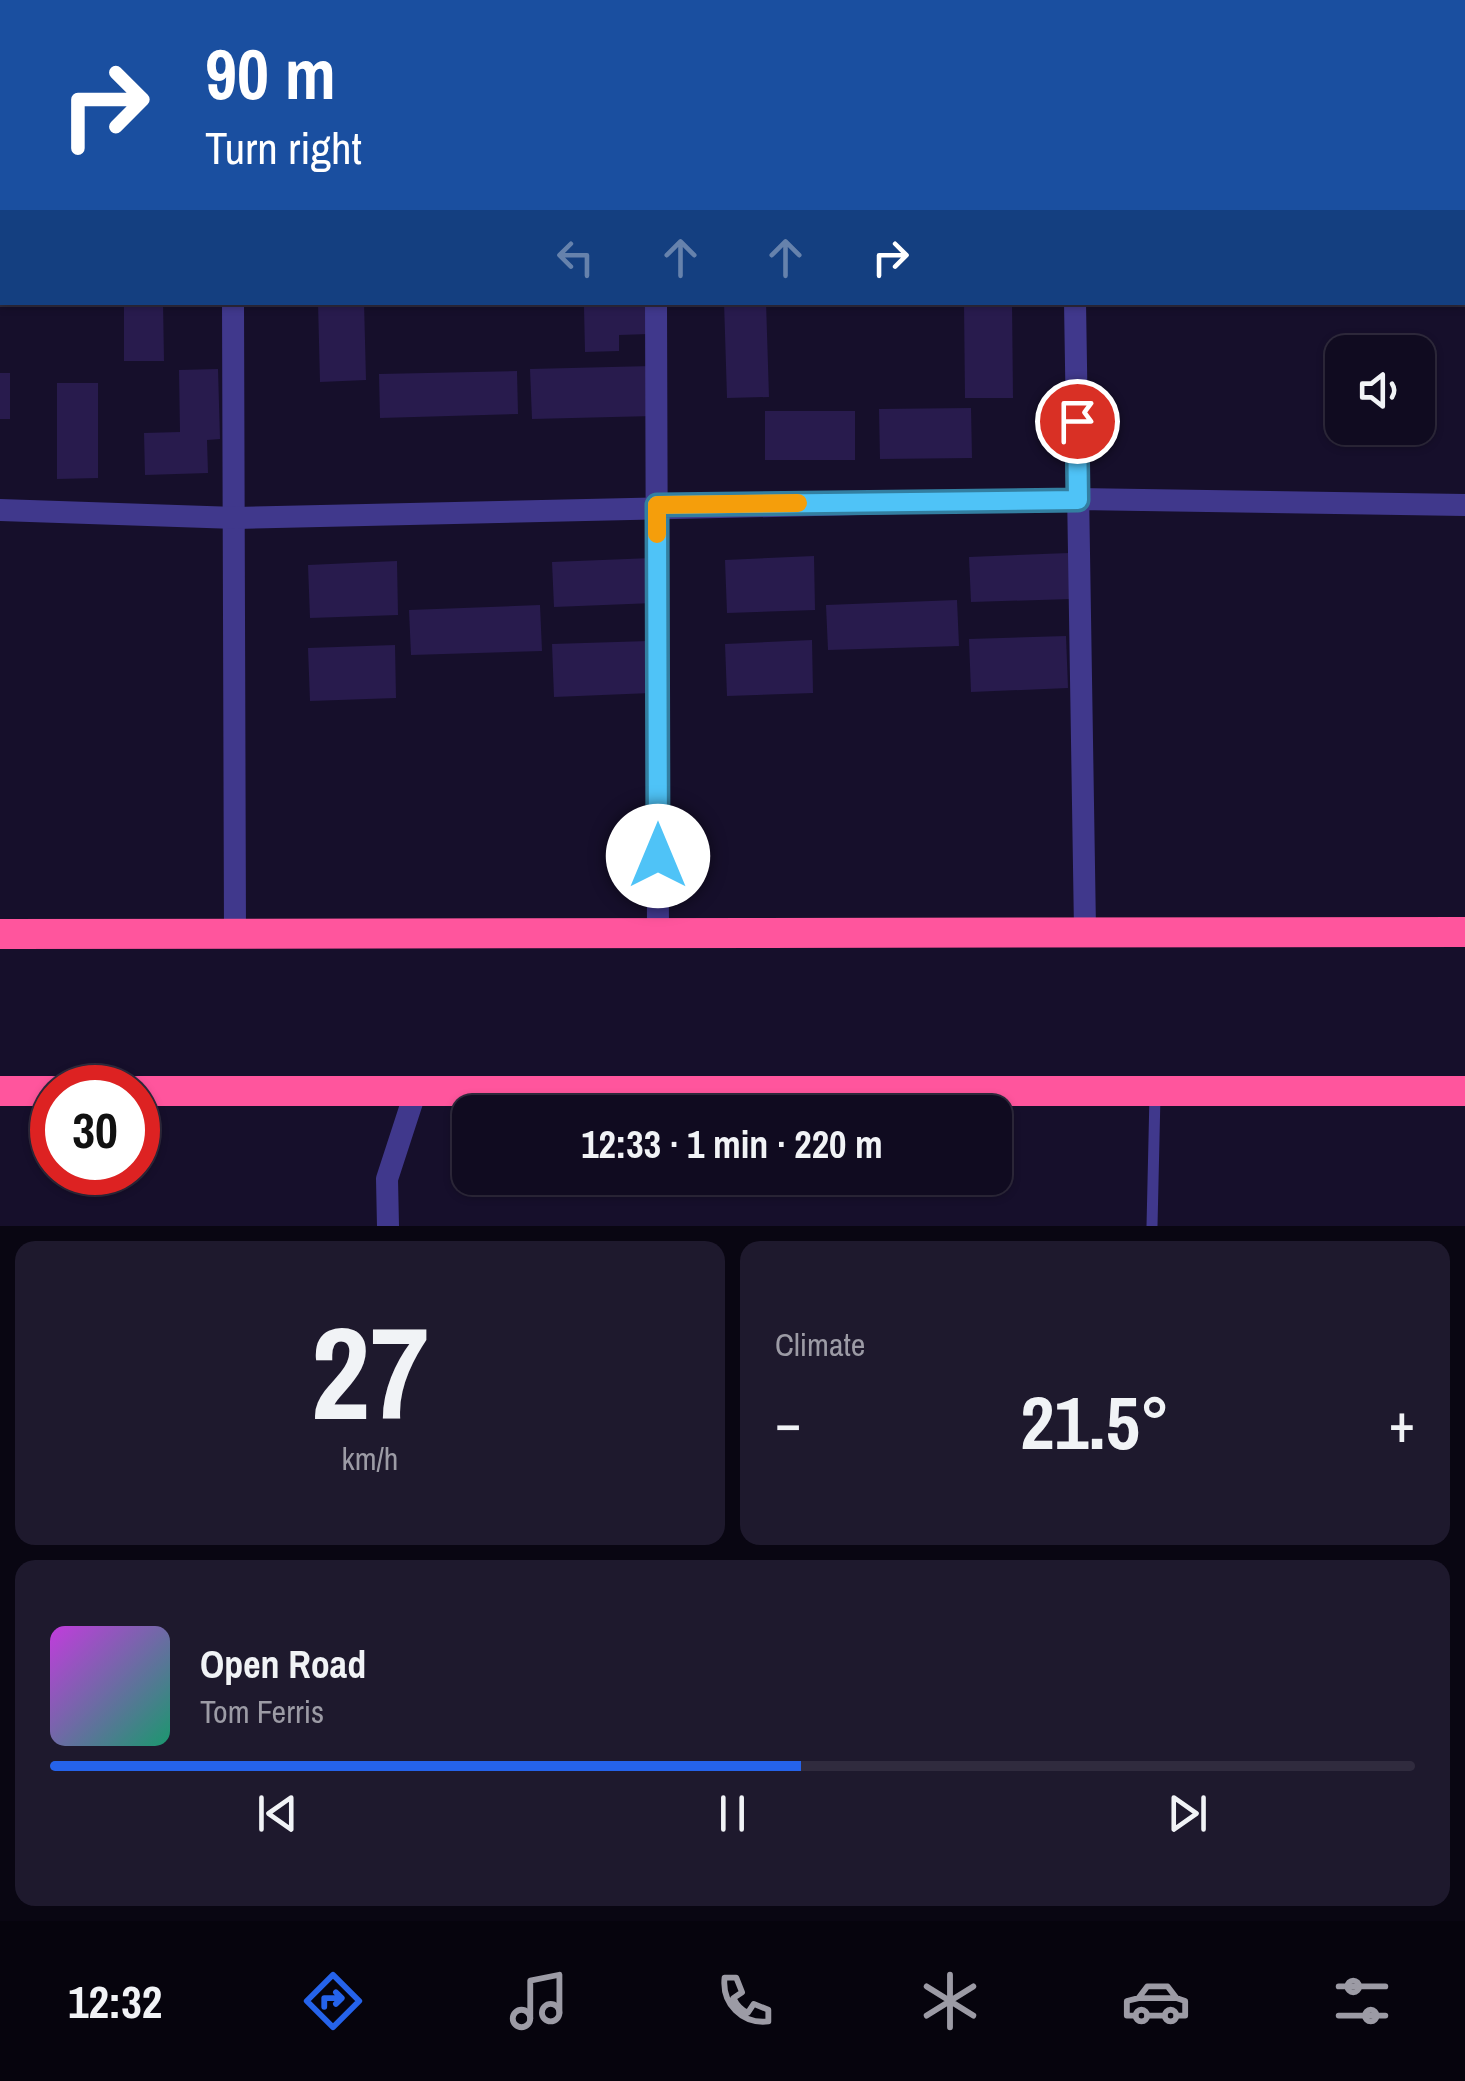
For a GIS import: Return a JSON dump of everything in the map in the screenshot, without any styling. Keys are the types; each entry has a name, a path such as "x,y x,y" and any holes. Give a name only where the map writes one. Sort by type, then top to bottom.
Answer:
{"highway":[{"path":"0,934 658,934 1085,929 1465,932"},
{"path":"160,1092 1465,1090"},
{"path":"0,1091 30,1091"}],"street":[{"path":"233,305 235,932"},
{"path":"656,305 658,934"},
{"path":"1075,305 1085,929"},
{"path":"0,510 236,518 657,505 1078,500 1465,504"},
{"path":"388,1226 387,1179 414,1093"}],"lane":[{"path":"1140,1226 1152,1225 1155,1091"}],"building":[{"path":"124,305 163,305 164,361 124,361"},
{"path":"318,305 364,305 366,380 320,382"},
{"path":"648,305 649,334 619,335 619,351 585,352 584,307"},
{"path":"724,305 766,305 769,397 727,398"},
{"path":"964,305 1012,305 1013,398 965,398"},
{"path":"652,366 654,416 532,419 530,369"},
{"path":"218,369 220,439 207,440 208,473 145,475 144,433 180,432 179,370"},
{"path":"517,371 518,414 380,418 379,374"},
{"path":"0,373 10,373 10,419 0,419"},
{"path":"57,383 98,383 98,478 57,479"},
{"path":"971,408 972,458 880,459 879,409"},
{"path":"765,411 855,411 855,460 765,460"},
{"path":"1069,553 1071,599 971,602 969,557"},
{"path":"814,556 815,610 727,613 725,560"},
{"path":"652,558 654,603 554,607 552,562"},
{"path":"397,561 398,615 310,618 308,565"},
{"path":"957,600 959,646 828,650 826,605"},
{"path":"540,605 542,651 411,655 409,610"},
{"path":"1066,636 1068,688 971,692 969,639"},
{"path":"812,640 813,693 727,696 725,644"},
{"path":"649,641 651,693 554,697 552,644"},
{"path":"395,645 396,698 310,701 308,648"}],"slow traffic":[{"path":"657,534 657,505 798,503"}],"route":[{"path":"658,856 657,505 1078,500 1077,421"}]}
